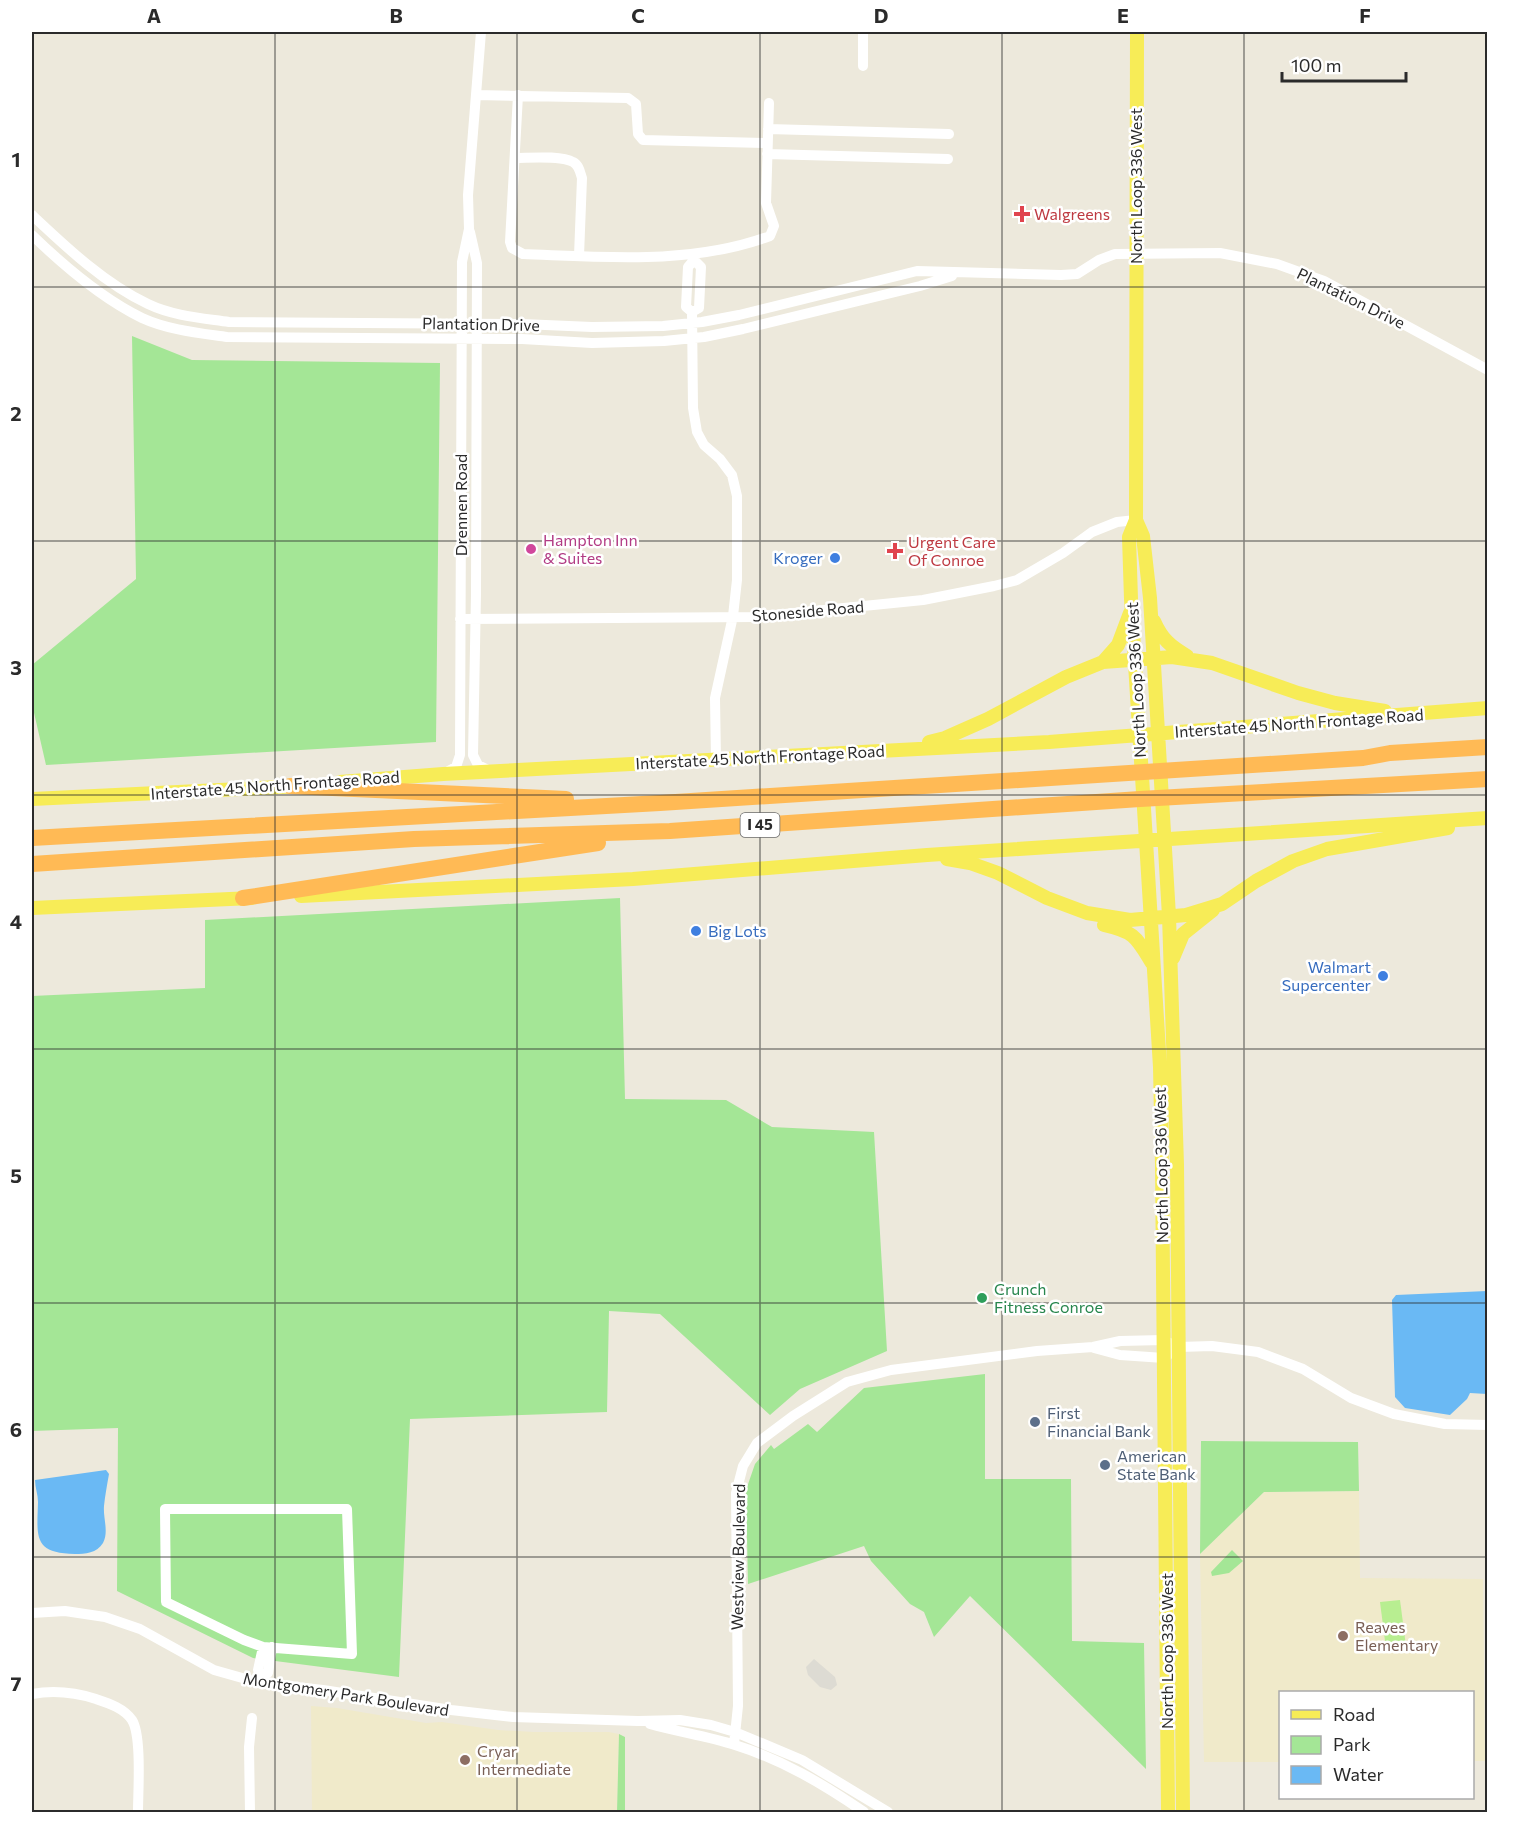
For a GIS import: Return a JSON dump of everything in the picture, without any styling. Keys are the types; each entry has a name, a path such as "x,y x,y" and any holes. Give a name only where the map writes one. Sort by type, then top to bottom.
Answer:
{"highway":[{"name":"I 45","path":"32,838 660,803 1363,758 1390,753 1488,747"},
{"name":"I 45","path":"32,864 414,839 670,831 1129,799 1488,779"},
{"path":"290,786 660,803"},
{"path":"243,898 670,831"}],"main road":[{"name":"North Loop 336 West","path":"1137,32 1136,520 1129,537 1154,965 1162,1165 1168,1812"},
{"name":"North Loop 336 West","path":"1136,520 1143,536 1150,611 1169,916 1177,1165 1183,1812"},
{"path":"1103,662 1118,645 1132,608"},
{"path":"1150,611 1161,636 1172,647 1191,658"},
{"path":"901,750 945,738 988,719 1066,677 1103,662 1172,657 1191,658 1212,663 1298,693 1399,716"},
{"name":"Interstate 45 North Frontage Road","path":"32,799 290,786 443,774 1060,741 1488,708"},
{"path":"32,908 633,879 927,855 1488,819"},
{"path":"1170,965 1183,934 1190,927 1257,881 1293,861 1327,849 1488,819"},
{"path":"927,855 969,863 998,873 1047,898 1087,913 1107,917 1130,920 1186,915 1222,904"},
{"path":"1047,898 1071,916 1126,930 1135,936 1154,965"},
{"path":"1166,1580 1181,1581"}],"street":[{"name":"Drennen Road","path":"481,32 468,195 469,229 477,263 473,755 478,765 492,772"},
{"path":"863,32 863,66"},
{"path":"476,95 628,98 636,104 638,134 640,138 647,141 948,159"},
{"path":"518,95 510,242 512,248 523,254 579,256 693,257 770,236 774,226 766,203 769,103"},
{"path":"768,129 949,134"},
{"path":"515,158 565,159 574,162 580,169 582,178 579,256"},
{"name":"Plantation Drive","path":"32,215 56,238 111,282 139,299 189,317 229,322 663,326 739,315 917,272 1077,274 1099,260 1115,254 1220,253 1277,264 1324,281 1488,370"},
{"name":"Drennen Road","path":"443,774 456,767 460,755 462,262 469,229"},
{"name":"Plantation Drive","path":"32,235 102,294 133,313 186,331 227,337 664,341 743,329 920,286 958,274"},
{"path":"692,312 686,307 688,267 693,257"},
{"path":"692,312 699,308 701,267 693,257"},
{"path":"687,286 700,286"},
{"path":"133,313 139,299"},
{"path":"692,312 693,408 697,432 704,445 720,459 732,475 737,496 737,580 733,616 715,698 716,760"},
{"name":"Stoneside Road","path":"460,619 780,616 904,603 1007,584 1063,553 1092,532 1111,524 1136,520"},
{"name":"Westview Boulevard","path":"734,1744 738,1706 736,1493 743,1466 757,1443 793,1416 847,1382 891,1370 1037,1351 1093,1347 1119,1341 1163,1340 1179,1347 1212,1346 1258,1352 1303,1369 1351,1398 1394,1414 1445,1424 1488,1425"},
{"name":"Westview Boulevard","path":"1093,1347 1120,1355 1164,1358"},
{"path":"1164,1358 1179,1347"},
{"path":"165,1509 347,1509 352,1653 268,1647 244,1640 166,1602 165,1509"},
{"name":"Montgomery Park Boulevard","path":"32,1613 65,1611 105,1617 140,1629 214,1670 323,1690 451,1710 509,1716 638,1721 680,1720 735,1732 802,1760 864,1812"},
{"path":"261,1679 268,1673 268,1647"},
{"path":"32,1694 56,1692 80,1694 114,1706 131,1718 138,1740 138,1812"},
{"path":"250,1812 249,1747 252,1719"},
{"name":"Montgomery Park Boulevard","path":"638,1721 734,1744 835,1786 888,1812"}],"shaded area":[{"name":"Reaves Elementary","path":"1359,1491 1360,1578 1483,1579 1485,1761 1474,1761 1474,1691 1279,1691 1279,1762 1204,1762 1200,1554 1264,1492"},
{"path":"814,1659 835,1677 837,1685 831,1690 820,1687 808,1675 806,1667"},
{"name":"Cryar Intermediate","path":"311,1706 337,1708 426,1723 442,1722 498,1730 619,1734 617,1812 312,1812"}],"green space":[{"path":"132,336 192,360 440,363 436,742 46,765 32,704 32,665 136,579"},
{"path":"620,898 625,1099 726,1100 772,1127 874,1132 887,1351 800,1389 770,1415 660,1314 609,1311 607,1412 410,1419 399,1677 253,1658 117,1591 118,1428 32,1431 32,996 205,988 205,920"},
{"path":"985,1374 985,1479 1071,1479 1072,1641 1144,1643 1146,1769 970,1596 934,1637 924,1612 910,1604 871,1561 864,1546 748,1584 746,1490 755,1464 771,1445 774,1449 808,1424 817,1432 864,1388"},
{"path":"1201,1441 1358,1442 1359,1491 1264,1492 1200,1554"},
{"path":"1232,1550 1243,1561 1229,1573 1212,1576 1211,1572"},
{"path":"1400,1600 1406,1646 1386,1649 1380,1602"},
{"path":"619,1734 625,1737 625,1812 617,1812"}],"water":[{"path":"1487,1291 1487,1394 1470,1393 1467,1399 1450,1415 1405,1408 1395,1397 1392,1300 1396,1295"},
{"path":"106,1470 109,1474 104,1506 106,1534 103,1543 98,1549 83,1554 61,1553 45,1546 38,1534 38,1499 35,1480"}],"place":[{"name":"Walgreens","path":"1022,214"},
{"name":"Hampton Inn & Suites","path":"531,549"},
{"name":"Urgent Care Of Conroe","path":"895,551"},
{"name":"Kroger","path":"835,558"},
{"name":"Big Lots","path":"696,931"},
{"name":"Walmart Supercenter","path":"1383,976"},
{"name":"Crunch Fitness Conroe","path":"982,1298"},
{"name":"First Financial Bank","path":"1035,1422"},
{"name":"American State Bank","path":"1105,1465"},
{"name":"Reaves Elementary","path":"1343,1636"},
{"name":"Cryar Intermediate","path":"465,1760"}]}
